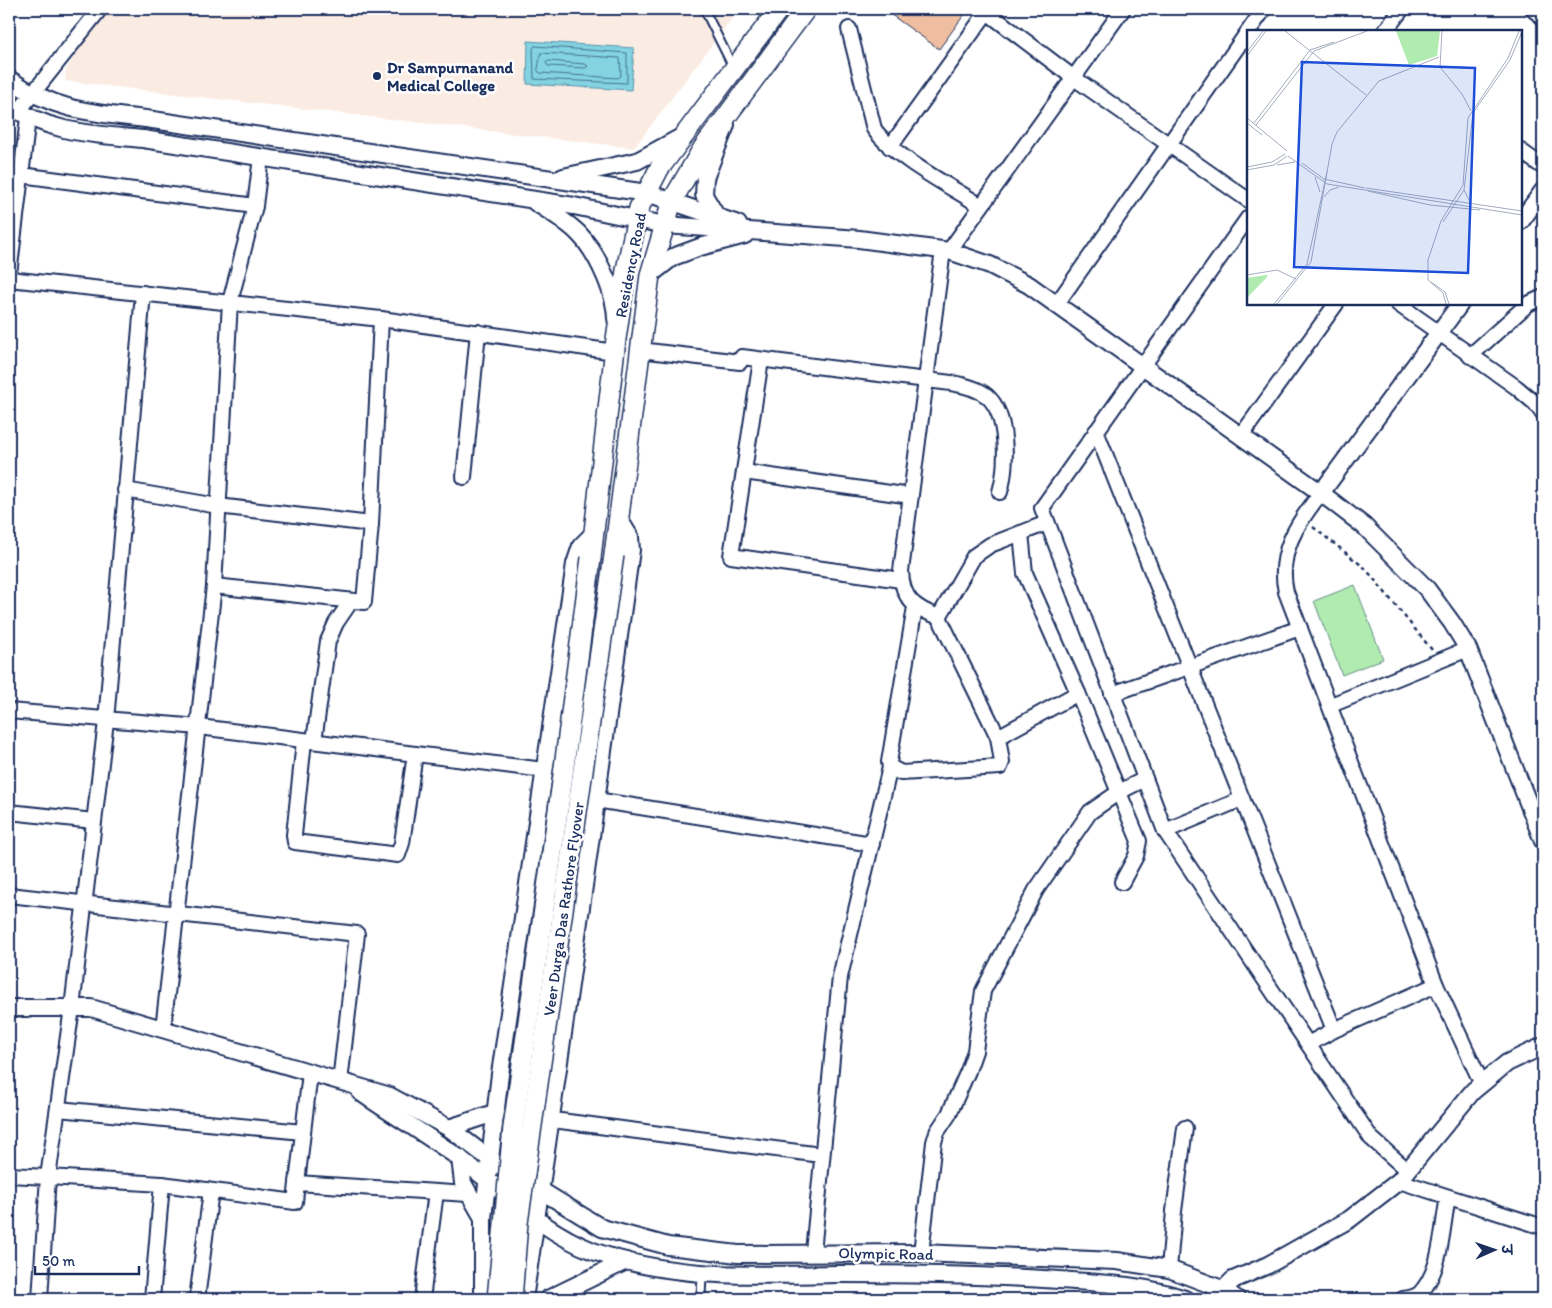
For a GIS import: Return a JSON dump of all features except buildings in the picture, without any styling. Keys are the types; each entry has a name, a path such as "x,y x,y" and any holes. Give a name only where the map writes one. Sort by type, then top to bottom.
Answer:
{"main road":[{"name":"Residency Road","path":"594,534 616,345 639,208 659,169 779,9"},
{"name":"Residency Road","path":"619,519 650,275 672,201 703,148 806,9"},
{"name":"Veer Durga Das Rathore Flyover","path":"512,1299 518,1223 619,519"},
{"name":"Veer Durga Das Rathore Flyover","path":"497,1299 513,1127 562,784 594,534"}],"street":[{"path":"9,274 21,176 18,112 100,9"},
{"path":"890,767 901,773 1000,767 1002,762 998,737 938,618 915,607 901,587 926,380 946,251 1123,9"},
{"path":"1249,30 1264,9"},
{"path":"1386,30 1402,9"},
{"path":"1534,9 1543,16"},
{"path":"890,147 986,10 1074,78 1247,199"},
{"path":"849,29 874,130 890,147 980,206"},
{"path":"1056,305 1247,33"},
{"path":"9,79 32,95 82,112 146,119 647,193 759,232"},
{"path":"716,217 704,195 705,178 732,109"},
{"path":"18,112 46,125 78,132 143,139 574,206 636,221 665,225 859,238 946,251 990,265 1029,286 1321,493 1364,526 1428,589 1468,649 1538,813 1543,841"},
{"path":"548,179 638,161 686,135"},
{"path":"1522,152 1543,167"},
{"path":"163,1029 214,586 230,302 255,206 261,157"},
{"path":"21,176 255,206"},
{"path":"1522,220 1543,191"},
{"path":"9,279 381,319 478,332 616,345 616,312 609,285 594,251 582,237 561,219 528,199"},
{"path":"1247,219 1042,508 1165,831 1371,1138 1403,1176 1448,1197 1543,1227"},
{"path":"650,275 673,257 700,247 759,232"},
{"path":"40,1299 48,1177 72,1008 106,721 142,293"},
{"path":"1470,356 1528,304 1543,297"},
{"path":"1241,436 1335,305"},
{"path":"1399,305 1541,405"},
{"path":"1459,305 1302,517 1285,552 1282,576 1436,985 1482,1084"},
{"path":"214,586 364,602 371,524 381,319"},
{"path":"464,477 478,332"},
{"path":"640,350 740,362 742,357 926,380 972,388 989,398 994,405 1003,432 1005,454 1000,492"},
{"path":"761,360 731,556 901,580"},
{"path":"1096,431 1334,1030"},
{"path":"744,472 911,496"},
{"path":"126,490 218,506 371,524"},
{"path":"524,1299 553,1120 631,550 630,537 619,519"},
{"path":"938,618 974,556 990,544 1047,523"},
{"path":"1021,533 1025,573 1078,693 1139,841 1136,856 1122,882"},
{"path":"483,1299 483,1218 510,1000 576,559 581,546 594,534"},
{"path":"351,601 336,622 328,641 309,741 294,835 295,842 398,855 402,843 415,754"},
{"path":"813,1252 821,1154 840,977 890,767 889,762 915,607"},
{"path":"1112,694 1300,628"},
{"path":"1336,703 1468,649"},
{"path":"998,737 1078,693"},
{"path":"9,711 106,721 199,727 544,770"},
{"path":"921,1253 934,1142 937,1132 949,1114 975,1051 983,991 1045,877 1090,812 1119,792 1145,779"},
{"path":"1165,831 1242,799"},
{"path":"596,800 872,844"},
{"path":"9,812 94,821"},
{"path":"9,895 357,934 345,1084"},
{"path":"1308,1044 1334,1030 1436,985"},
{"name":"Olympic Road","path":"9,1008 91,1008 390,1096 449,1128 491,1160 542,1189 602,1228 668,1246 738,1254 813,1252 921,1253 1118,1261 1169,1269 1218,1294 1237,1299"},
{"path":"1218,1294 1233,1280 1268,1265 1350,1219 1403,1176 1461,1105 1482,1084 1507,1063 1543,1046"},
{"path":"9,1174 162,1184 295,1202 310,1073"},
{"name":"Olympic Road","path":"345,1084 460,1158 536,1221 558,1236 593,1251 626,1261 664,1270 702,1274 920,1274 1030,1278 1116,1284 1163,1291 1185,1299"},
{"path":"58,1109 303,1132"},
{"path":"449,1128 497,1112"},
{"path":"553,1120 821,1154"},
{"path":"1169,1269 1174,1211 1185,1128"},
{"path":"460,1158 461,1174 468,1194 483,1218"},
{"path":"297,1183 468,1194"},
{"path":"152,1299 162,1184"},
{"path":"197,1299 211,1191"},
{"path":"422,1299 436,1192"},
{"path":"1403,1299 1414,1297 1421,1292 1433,1270 1448,1197"},
{"path":"548,1299 626,1261"}],"lane":[{"path":"704,9 733,68"},
{"path":"701,1299 702,1274"}],"path":[{"path":"1308,527 1312,526 1318,530 1365,568 1433,652 1436,662"}],"shaded area":[{"name":"Dr Sampurnanand Medical College","path":"112,9 739,9 634,148 65,81 66,70 76,52"}],"green space":[{"path":"1355,585 1383,659 1342,675 1314,601"}],"water":[{"path":"528,41 634,48 631,90 527,84"}],"place":[{"name":"Dr Sampurnanand Medical College","path":"377,76"}]}
